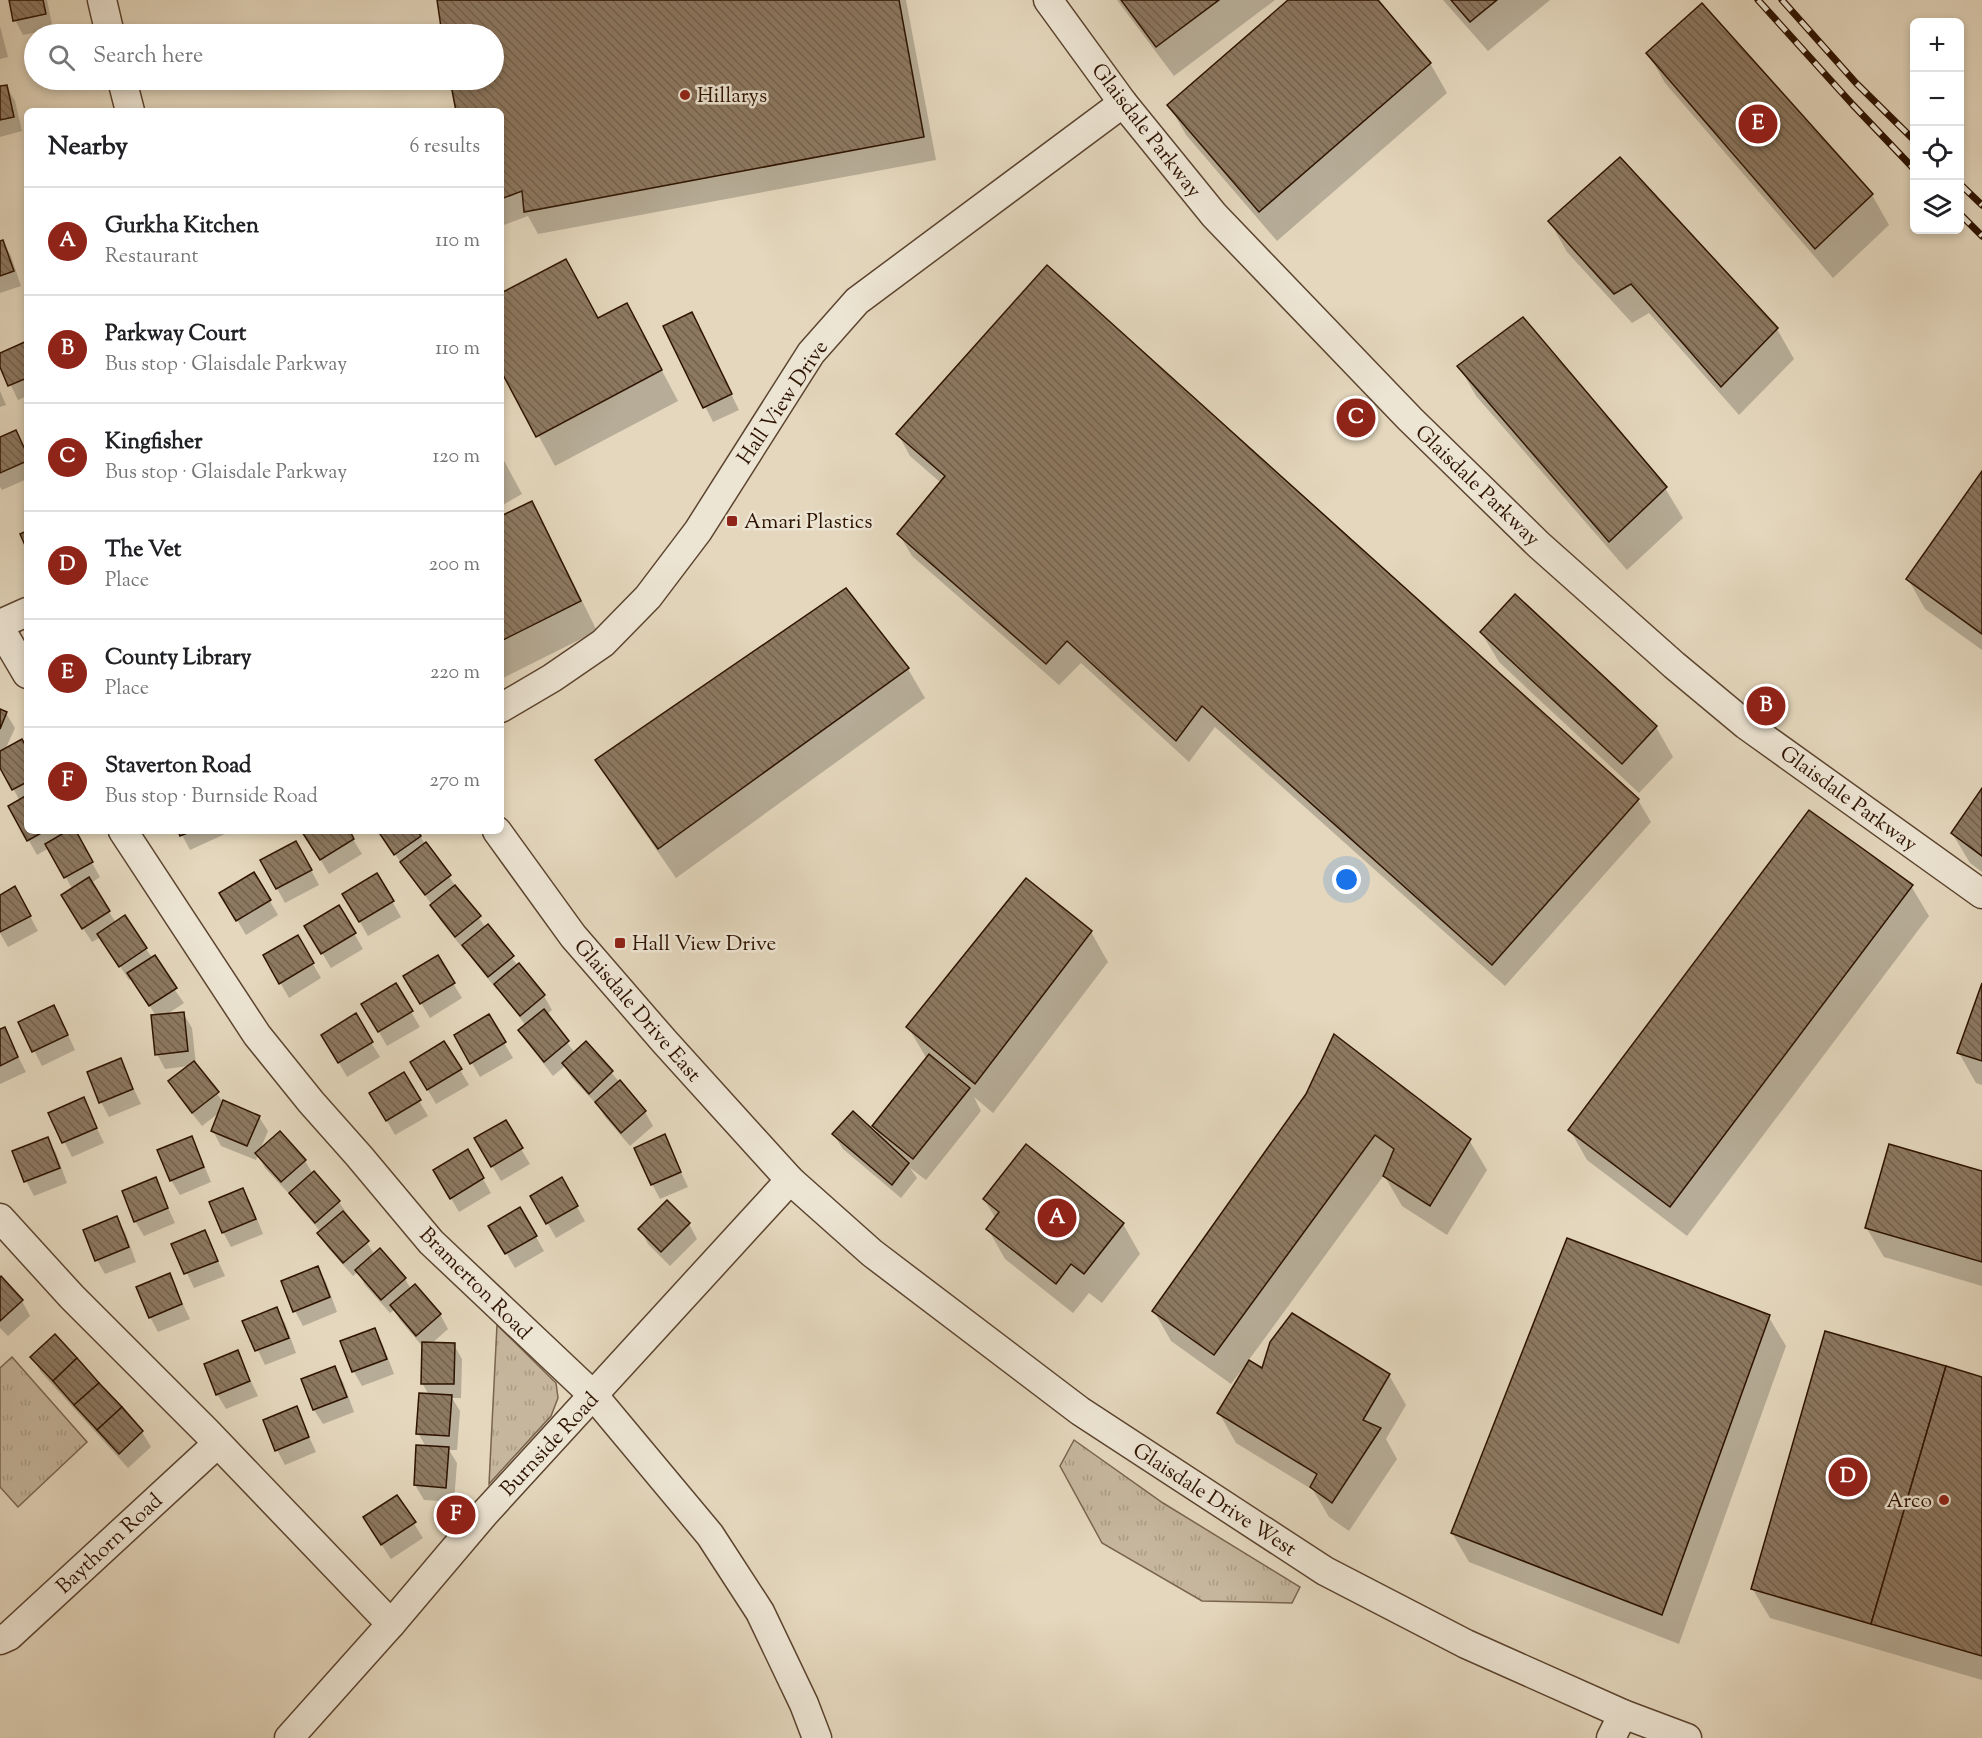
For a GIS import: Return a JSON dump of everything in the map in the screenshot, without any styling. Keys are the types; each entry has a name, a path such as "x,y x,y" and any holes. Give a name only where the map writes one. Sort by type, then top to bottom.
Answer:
{"street":[{"path":"102,0 108,24"},
{"name":"Glaisdale Parkway","path":"1048,0 1123,103 1214,215 1410,419 1539,545 1674,665 1746,725 1982,894"},
{"path":"125,90 129,108"},
{"name":"Hall View Drive","path":"504,706 552,678 603,643 648,597 698,531 811,353 857,301 1123,103"},
{"path":"24,614 0,626 24,669"},
{"name":"Bramerton Road","path":"125,834 257,1035 311,1102 431,1242 594,1396 710,1535 760,1612 804,1704 817,1738"},
{"name":"Glaisdale Drive East","path":"499,834 573,936 790,1180"},
{"name":"Burnside Road","path":"290,1738 485,1513 790,1180"},
{"name":"Glaisdale Drive West","path":"790,1180 872,1253 1080,1411 1325,1571 1617,1726 1688,1738"},
{"path":"0,1218 72,1298 391,1624"},
{"name":"Baythorn Road","path":"0,1640 9,1636 216,1444"}],"green space":[{"path":"497,1325 556,1383 558,1398 551,1416 489,1484"},
{"path":"12,1357 87,1442 18,1507 0,1487 0,1368"},
{"path":"1074,1440 1163,1503 1300,1587 1292,1603 1202,1601 1102,1543 1060,1466"}],"building":[{"path":"9,0 43,0 46,14 13,21"},
{"name":"Hillarys","path":"437,0 899,0 924,137 524,212 522,191 504,198 504,108 455,108 452,90 504,90 504,24 441,24"},
{"path":"1121,0 1219,0 1156,47"},
{"path":"1288,0 1378,0 1431,63 1259,212 1167,105"},
{"path":"1451,0 1497,0 1470,22"},
{"path":"1702,3 1873,194 1815,249 1646,53"},
{"path":"7,85 14,117 0,120 0,86"},
{"path":"1620,157 1778,328 1721,387 1631,284 1614,294 1548,221"},
{"path":"3,240 14,271 0,276 0,241"},
{"path":"566,259 598,318 627,303 662,370 536,437 504,377 504,291"},
{"path":"1047,265 1639,799 1492,965 1202,706 1176,741 1067,641 1046,664 897,534 945,476 896,434"},
{"path":"692,312 732,394 703,408 663,326"},
{"path":"1523,317 1667,487 1609,542 1457,366"},
{"path":"24,342 24,379 8,386 0,367 0,353"},
{"path":"16,430 24,447 24,462 0,473 0,437"},
{"path":"1982,471 1982,634 1906,579"},
{"path":"532,501 581,601 504,640 504,515"},
{"path":"846,588 909,668 658,849 595,760"},
{"path":"1515,594 1657,726 1622,764 1480,632"},
{"path":"0,709 7,712 0,729"},
{"path":"22,739 24,743 24,784 12,790 0,768 0,751"},
{"path":"1982,788 1982,856 1951,833"},
{"path":"24,797 24,834 40,834 27,841 8,806"},
{"path":"1809,810 1913,885 1670,1207 1568,1130"},
{"path":"62,834 78,834 93,862 64,878 45,844"},
{"path":"303,834 352,834 354,839 320,860"},
{"path":"380,834 420,834 421,836 394,855"},
{"path":"296,841 312,870 276,889 260,860"},
{"path":"426,842 451,875 425,895 400,862"},
{"path":"254,872 271,900 236,921 219,893"},
{"path":"377,873 394,901 359,922 342,894"},
{"path":"89,877 110,911 82,929 61,895"},
{"path":"1026,878 1092,931 975,1084 906,1027"},
{"path":"455,885 481,916 455,937 430,905"},
{"path":"15,886 31,916 0,932 0,895"},
{"path":"339,905 356,933 321,954 304,926"},
{"path":"125,915 147,948 119,967 97,934"},
{"path":"488,924 514,956 488,977 462,945"},
{"path":"298,935 314,963 279,984 263,955"},
{"path":"155,955 177,988 149,1006 127,973"},
{"path":"438,955 455,983 420,1004 403,976"},
{"path":"519,963 545,995 520,1016 494,984"},
{"path":"396,983 413,1011 378,1032 361,1004"},
{"path":"1982,983 1982,1061 1957,1053"},
{"path":"54,1005 68,1035 32,1052 18,1022"},
{"path":"544,1009 569,1041 544,1062 518,1030"},
{"path":"184,1012 188,1051 155,1055 151,1015"},
{"path":"356,1013 373,1042 338,1063 321,1035"},
{"path":"489,1014 506,1042 470,1064 454,1035"},
{"path":"5,1027 18,1057 0,1066 0,1029"},
{"path":"1334,1034 1471,1139 1430,1206 1383,1176 1394,1149 1375,1135 1214,1355 1152,1311 1306,1094"},
{"path":"444,1041 462,1069 427,1090 410,1062"},
{"path":"586,1041 613,1071 589,1094 562,1063"},
{"path":"929,1054 970,1088 913,1159 872,1126"},
{"path":"121,1058 133,1089 99,1103 87,1072"},
{"path":"194,1061 219,1092 192,1113 168,1081"},
{"path":"404,1072 421,1100 386,1121 369,1093"},
{"path":"620,1080 646,1111 621,1133 595,1102"},
{"path":"84,1097 97,1128 62,1143 48,1113"},
{"path":"223,1100 260,1116 247,1146 211,1131"},
{"path":"853,1111 909,1163 892,1185 832,1134"},
{"path":"506,1120 523,1148 491,1167 474,1138"},
{"path":"280,1131 306,1160 281,1182 255,1153"},
{"path":"665,1134 681,1172 651,1185 634,1148"},
{"path":"192,1136 204,1167 170,1181 157,1150"},
{"path":"48,1137 60,1168 24,1182 12,1151"},
{"path":"1026,1144 1124,1223 1084,1274 1071,1264 1056,1284 986,1229 999,1212 983,1199"},
{"path":"1889,1144 1982,1171 1982,1262 1865,1228"},
{"path":"468,1149 484,1178 450,1199 433,1170"},
{"path":"314,1171 340,1201 315,1223 289,1193"},
{"path":"156,1177 168,1208 134,1222 122,1191"},
{"path":"562,1177 578,1206 546,1224 530,1196"},
{"path":"243,1188 256,1219 222,1233 209,1202"},
{"path":"667,1200 690,1223 661,1252 638,1229"},
{"path":"520,1207 537,1236 505,1254 488,1226"},
{"path":"343,1211 369,1241 343,1263 317,1233"},
{"path":"117,1216 129,1247 95,1261 83,1230"},
{"path":"205,1230 218,1261 184,1274 171,1244"},
{"path":"1567,1238 1770,1315 1662,1615 1451,1533"},
{"path":"380,1248 406,1278 381,1300 355,1270"},
{"path":"318,1266 330,1297 293,1312 281,1281"},
{"path":"170,1273 182,1304 149,1318 136,1287"},
{"path":"0,1277 23,1300 0,1321"},
{"path":"415,1284 441,1314 416,1336 390,1305"},
{"path":"277,1307 289,1338 255,1351 242,1321"},
{"path":"1292,1313 1390,1374 1363,1420 1381,1428 1332,1503 1310,1487 1317,1474 1217,1413 1249,1360 1262,1368 1270,1342"},
{"path":"375,1328 387,1359 352,1372 340,1341"},
{"path":"1825,1331 1946,1366 1871,1624 1751,1589"},
{"path":"55,1334 77,1358 53,1381 30,1357"},
{"path":"422,1342 455,1343 454,1384 421,1384"},
{"path":"238,1350 250,1381 216,1395 204,1364"},
{"path":"77,1358 99,1383 74,1405 53,1381"},
{"path":"335,1366 347,1397 313,1410 301,1379"},
{"name":"Arco","path":"1946,1366 1982,1377 1982,1656 1871,1624"},
{"path":"99,1383 122,1407 97,1430 74,1405"},
{"path":"419,1393 452,1395 449,1436 416,1434"},
{"path":"297,1406 309,1437 275,1451 263,1420"},
{"path":"122,1407 143,1431 119,1454 97,1430"},
{"path":"416,1445 449,1447 446,1488 414,1485"},
{"path":"397,1495 416,1522 381,1545 363,1517"}],"railway":[{"path":"1758,0 1910,165"},
{"path":"1782,0 1856,83 1910,136"},
{"path":"1964,188 1982,205"},
{"path":"1964,218 1982,236"}],"place":[{"name":"Hillarys","path":"685,95"},
{"name":"County Library","path":"1758,124"},
{"name":"Kingfisher","path":"1356,418"},
{"name":"Amari Plastics","path":"732,521"},
{"name":"Parkway Court","path":"1766,706"},
{"name":"Hall View Drive","path":"620,943"},
{"name":"Gurkha Kitchen","path":"1057,1218"},
{"name":"The Vet","path":"1848,1477"},
{"name":"Arco","path":"1944,1500"},
{"name":"Staverton Road","path":"456,1515"}]}
